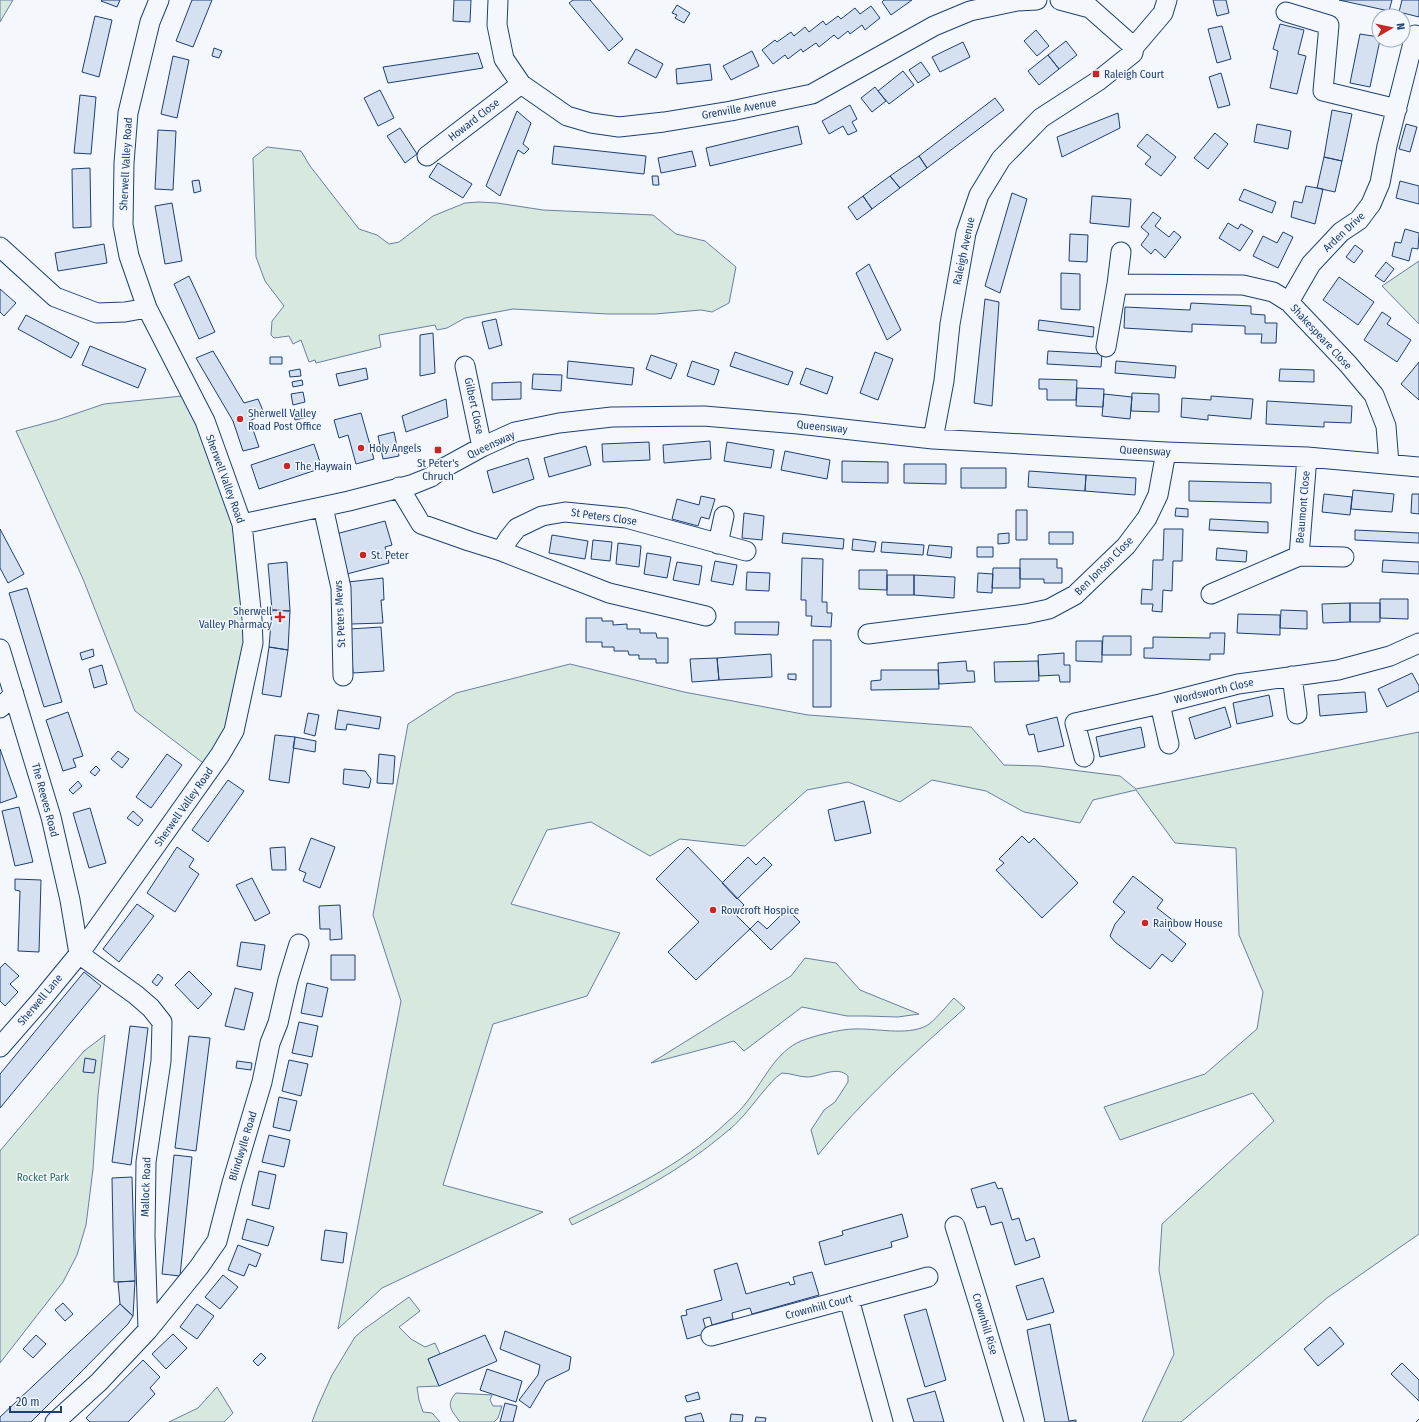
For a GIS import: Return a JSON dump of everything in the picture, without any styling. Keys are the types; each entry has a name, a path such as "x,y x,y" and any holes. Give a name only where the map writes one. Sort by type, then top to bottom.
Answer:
{"street":[{"name":"Sherwell Valley Road","path":"79,954 211,769 234,730 253,643 252,619 242,524 204,421 147,308 129,256 123,225 124,163 128,113 150,22 160,0"},
{"name":"Grenville Avenue","path":"498,0 497,25 504,59 521,84 567,116 591,123 619,127 664,122 731,111 812,94 934,26 970,11 1017,1 1037,0"},
{"path":"1060,0 1090,8 1134,47"},
{"name":"Raleigh Avenue","path":"933,439 944,381 950,324 966,233 978,195 1001,159 1041,118 1098,81 1133,53 1134,47 1163,13 1167,0"},
{"path":"1286,12 1329,25 1323,91 1397,109"},
{"name":"Arden Drive","path":"1288,302 1311,264 1341,232 1359,220 1371,204 1380,182 1415,35"},
{"name":"Howard Close","path":"427,156 521,84"},
{"path":"0,247 55,297 97,313 125,312 147,308"},
{"path":"1106,347 1121,252"},
{"name":"Shakespeare Close","path":"1117,284 1243,285 1273,292 1288,302 1348,364 1374,395 1386,426 1389,464"},
{"name":"Gilbert Close","path":"465,366 482,447"},
{"name":"Queensway","path":"242,524 349,501 398,487 411,485 432,477 440,470 482,447 515,432 559,423 612,417 704,416 798,424 933,439 1166,452 1307,457 1419,467"},
{"name":"Ben Jonson Close","path":"868,634 1026,614 1049,609 1076,595 1126,546 1147,518 1158,495 1166,452"},
{"name":"Beaumont Close","path":"1299,556 1307,457"},
{"path":"398,487 421,524 501,551 609,593 706,616"},
{"name":"St Peters Mews","path":"323,507 341,588 343,676"},
{"name":"St Peters Close","path":"501,551 517,528 542,516 565,512 626,518 746,551"},
{"path":"718,544 724,516"},
{"name":"Beaumont Close","path":"1211,594 1299,556 1344,557"},
{"name":"Wordsworth Close","path":"1084,757 1075,723 1160,704 1238,684 1338,670 1390,656 1419,643"},
{"name":"The Reeves Road","path":"0,649 51,817 70,900 79,954"},
{"path":"1292,676 1297,714"},
{"path":"0,708 14,694"},
{"name":"Wordsworth Close","path":"1160,704 1169,744"},
{"name":"Blindwylle Road","path":"148,1330 199,1267 217,1241 232,1183 262,1082 270,1043 278,1023 288,980 299,944"},
{"name":"Sherwell Lane","path":"0,1047 79,954"},
{"name":"Mallock Road","path":"79,954 136,995 151,1008 162,1022 161,1060 146,1162 145,1236 148,1330"},
{"name":"Crownhill Rise","path":"955,1226 1014,1422"},
{"name":"Crownhill Court","path":"711,1336 928,1277"},
{"path":"849,1299 883,1422"},
{"path":"55,1422 99,1382 148,1330"}],"green space":[{"path":"0,0 13,0 0,22"},
{"path":"267,147 301,151 310,166 359,229 377,235 389,244 399,242 433,216 465,203 497,203 543,210 653,215 676,234 705,241 736,267 729,303 712,312 701,310 655,314 608,314 513,309 465,318 447,328 437,330 435,325 379,335 381,347 316,363 315,360 309,362 301,340 293,344 289,336 274,338 271,335 272,321 284,306 265,281 256,257 253,158"},
{"path":"1419,261 1419,324 1382,286"},
{"path":"192,395 242,524 252,619 234,731 211,769 135,711 83,579 16,431 57,420 104,404"},
{"path":"570,664 684,692 808,715 971,727 1004,765 1040,766 1120,776 1136,789 1419,732 1419,1234 1327,1298 1181,1422 1142,1422 1174,1354 1159,1270 1162,1224 1274,1121 1253,1093 1120,1140 1104,1107 1205,1074 1257,1029 1263,992 1239,935 1236,848 1175,843 1136,790 1093,800 1080,823 1024,812 986,791 932,780 900,802 848,782 807,790 745,846 680,839 650,856 591,822 547,830 511,904 620,933 587,996 493,1024 443,1185 543,1212 382,1288 338,1329 401,1001 373,915 408,724 456,693"},
{"path":"805,958 836,963 860,990 919,1014 898,1017 847,1016 802,1007 744,1051 734,1041 651,1063 791,976"},
{"path":"954,998 965,1008 907,1060 870,1097 818,1155 811,1130 824,1110 835,1102 848,1082 848,1076 844,1073 834,1071 812,1077 782,1073 776,1077 735,1125 693,1158 635,1193 572,1225 569,1219 651,1177 671,1165 709,1138 741,1109 772,1066 792,1046 813,1037 848,1029 909,1031 918,1029 933,1021"},
{"name":"Rocket Park","path":"105,1035 98,1095 93,1169 86,1225 77,1255 63,1282 0,1363 0,1151 84,1051"},
{"path":"409,1297 420,1311 399,1327 411,1339 425,1347 435,1343 440,1354 428,1359 439,1386 417,1387 423,1412 432,1413 440,1422 312,1422 332,1375 355,1337"},
{"path":"217,1387 233,1413 224,1422 169,1422 198,1408"},
{"path":"456,1393 492,1395 490,1400 493,1406 502,1406 498,1418 494,1422 460,1422 452,1411 450,1405"}],"building":[{"path":"120,0 117,7 101,1"},
{"path":"192,0 212,0 193,47 176,41"},
{"path":"454,0 471,0 470,22 453,21"},
{"path":"573,0 590,0 623,39 609,51 569,3"},
{"path":"884,0 912,0 891,15 882,2"},
{"path":"1213,0 1226,0 1229,13 1217,16"},
{"path":"1339,0 1392,0 1390,8 1375,8"},
{"path":"1402,0 1419,0 1419,17 1411,15 1411,8 1400,8"},
{"path":"677,5 690,13 684,23 675,18 677,15 672,13"},
{"path":"871,6 880,18 865,30 862,25 850,34 848,31 838,39 834,35 819,47 816,43 803,52 801,49 788,59 785,55 773,64 762,50 775,40 777,42 791,32 794,36 805,27 809,32 823,21 826,25 838,16 841,19 855,8 860,14"},
{"path":"95,16 112,20 99,77 82,72"},
{"path":"1280,24 1304,30 1298,54 1306,56 1297,94 1270,88 1278,51 1273,49"},
{"path":"1222,26 1231,59 1217,63 1208,29"},
{"path":"1036,30 1049,46 1037,56 1024,41"},
{"path":"1360,34 1371,36 1371,48 1378,48 1370,87 1350,83"},
{"path":"1066,41 1077,55 1059,69 1048,55"},
{"path":"963,42 970,57 940,72 932,57"},
{"path":"214,48 222,51 219,58 212,56"},
{"path":"636,49 663,64 656,78 628,63"},
{"path":"752,51 759,66 731,80 723,66"},
{"path":"478,53 483,68 388,83 383,67"},
{"path":"1048,55 1059,69 1039,85 1028,71"},
{"path":"173,56 189,60 177,118 161,114"},
{"path":"921,62 930,75 918,83 909,70"},
{"path":"710,64 712,80 677,84 676,69"},
{"path":"903,71 914,85 889,104 878,91"},
{"path":"1221,73 1230,105 1218,108 1209,77"},
{"path":"875,87 886,101 872,112 861,98"},
{"path":"380,90 394,118 378,126 364,98"},
{"path":"80,95 96,97 91,154 74,153"},
{"path":"995,98 1004,110 927,168 919,156"},
{"path":"850,105 857,119 852,122 857,131 848,135 843,126 829,134 822,121"},
{"path":"1332,110 1352,114 1342,161 1324,157"},
{"path":"517,111 531,123 523,144 529,149 524,154 518,150 500,196 486,186"},
{"path":"1118,113 1120,128 1062,157 1057,137"},
{"path":"1257,124 1291,131 1288,149 1254,142"},
{"path":"1406,124 1417,127 1410,152 1399,149"},
{"path":"798,126 802,144 710,166 706,148"},
{"path":"400,128 417,154 405,163 387,136"},
{"path":"158,130 176,131 173,190 155,189"},
{"path":"1215,133 1228,144 1208,169 1194,158"},
{"path":"1147,134 1176,157 1161,176 1145,164 1151,157 1137,146"},
{"path":"554,146 646,156 644,174 552,164"},
{"path":"692,151 696,166 661,173 658,158"},
{"path":"919,156 927,168 900,188 890,176"},
{"path":"1324,157 1342,161 1335,192 1317,188"},
{"path":"438,163 472,184 463,198 429,177"},
{"path":"90,168 91,227 73,228 72,169"},
{"path":"652,176 658,176 659,185 653,185"},
{"path":"890,176 900,188 872,209 863,196"},
{"path":"199,180 201,191 194,193 192,181"},
{"path":"1400,181 1419,186 1419,204 1396,198"},
{"path":"1306,186 1323,189 1315,224 1291,217 1294,201 1302,203"},
{"path":"1244,189 1276,202 1272,213 1239,200"},
{"path":"1012,193 1027,199 1000,293 985,286"},
{"path":"863,196 872,209 857,220 848,207"},
{"path":"1092,196 1131,199 1129,227 1090,223"},
{"path":"172,203 182,261 165,264 155,206"},
{"path":"1153,212 1161,218 1155,226 1169,237 1174,231 1181,237 1165,258 1155,249 1151,254 1141,245 1149,234 1141,227"},
{"path":"1228,223 1238,229 1241,224 1253,231 1240,251 1219,238"},
{"path":"1405,229 1419,233 1418,249 1412,248 1409,261 1392,256 1395,242 1401,243"},
{"path":"1283,232 1293,237 1278,268 1253,256 1263,236 1277,243"},
{"path":"1070,234 1088,235 1087,262 1069,261"},
{"path":"104,244 107,263 58,271 55,253"},
{"path":"1355,245 1363,251 1354,263 1346,257"},
{"path":"1386,262 1394,269 1384,282 1375,276"},
{"path":"869,264 901,330 887,340 856,273"},
{"path":"1061,273 1080,274 1080,310 1061,309"},
{"path":"189,276 215,332 199,339 174,284"},
{"path":"1339,277 1374,302 1358,325 1323,300"},
{"path":"0,289 16,303 4,316 0,312"},
{"path":"985,299 999,302 992,406 974,403"},
{"path":"1191,303 1251,306 1251,314 1265,315 1265,323 1277,323 1276,343 1261,343 1262,334 1245,334 1245,326 1192,324 1192,332 1124,328 1125,307 1190,310"},
{"path":"1382,312 1391,318 1387,324 1411,340 1397,362 1364,340"},
{"path":"26,315 79,343 71,358 18,329"},
{"path":"496,319 502,345 489,349 482,322"},
{"path":"1039,320 1094,327 1093,337 1038,330"},
{"path":"433,333 435,373 420,376 420,335"},
{"path":"90,346 146,369 138,388 82,365"},
{"path":"213,351 244,403 258,399 264,413 250,421 259,447 243,451 233,421 196,358"},
{"path":"1048,351 1102,354 1101,367 1047,364"},
{"path":"735,352 793,372 788,385 730,366"},
{"path":"875,352 893,359 878,400 860,393"},
{"path":"651,355 677,364 671,379 646,369"},
{"path":"270,357 282,357 282,364 270,364"},
{"path":"568,361 634,368 632,385 567,378"},
{"path":"692,361 719,370 714,385 687,376"},
{"path":"1116,361 1176,366 1175,378 1115,373"},
{"path":"1419,362 1419,400 1401,384"},
{"path":"366,368 368,379 339,386 336,374"},
{"path":"806,368 833,377 827,394 800,384"},
{"path":"300,369 301,376 290,377 289,371"},
{"path":"1280,369 1314,370 1314,382 1279,381"},
{"path":"533,374 562,375 561,391 532,389"},
{"path":"1039,379 1077,380 1076,400 1047,400 1047,389 1039,389"},
{"path":"302,380 303,385 293,387 292,382"},
{"path":"521,382 521,399 492,400 492,383"},
{"path":"1077,388 1104,389 1103,407 1076,406"},
{"path":"303,392 305,402 293,405 291,394"},
{"path":"1132,393 1159,394 1159,412 1131,411"},
{"path":"1104,394 1132,397 1130,419 1102,416"},
{"path":"1211,396 1253,399 1251,419 1208,415 1208,420 1181,417 1182,398 1211,400"},
{"path":"446,399 448,417 406,432 402,416"},
{"path":"1267,401 1352,406 1351,423 1324,422 1324,427 1266,424"},
{"path":"306,411 308,417 295,420 294,414"},
{"name":"Holy Angels","path":"361,413 374,459 356,464 348,435 339,438 334,420"},
{"path":"394,432 399,456 383,459 378,436"},
{"path":"710,441 711,459 664,463 663,445"},
{"path":"649,442 650,460 603,462 602,444"},
{"path":"727,442 774,450 771,468 724,461"},
{"name":"The Haywain","path":"314,444 322,468 259,489 251,465"},
{"path":"586,446 591,465 549,477 544,458"},
{"path":"785,451 830,460 827,479 781,470"},
{"path":"528,458 534,479 493,493 487,471"},
{"path":"842,461 888,462 888,483 842,482"},
{"path":"904,464 946,464 946,484 904,483"},
{"path":"961,468 1006,468 1006,488 961,488"},
{"path":"1029,471 1086,475 1085,491 1028,487"},
{"path":"1086,475 1136,478 1135,495 1085,491"},
{"path":"1189,481 1271,483 1271,503 1189,501"},
{"path":"1353,490 1394,494 1392,512 1351,509"},
{"path":"1324,494 1352,497 1350,515 1322,512"},
{"path":"1412,494 1419,494 1419,514 1411,513"},
{"path":"701,496 715,499 709,519 701,517 698,526 672,519 677,499 699,505"},
{"path":"1176,508 1188,509 1188,517 1175,516"},
{"path":"1016,510 1027,510 1027,540 1016,540"},
{"path":"744,513 764,516 762,540 742,538"},
{"path":"1210,519 1268,522 1268,533 1209,530"},
{"name":"St. Peter","path":"385,521 392,545 385,547 389,563 343,575 332,535"},
{"path":"0,529 24,574 8,583 0,568"},
{"path":"1164,529 1183,529 1182,561 1173,561 1172,591 1163,590 1162,612 1152,611 1153,604 1141,604 1142,589 1152,590 1153,560 1163,560"},
{"path":"1355,530 1419,533 1419,543 1355,540"},
{"path":"1049,532 1073,532 1073,544 1049,544"},
{"path":"783,533 844,539 843,549 782,543"},
{"path":"1009,533 1009,543 998,544 998,534"},
{"path":"552,535 588,541 585,559 549,553"},
{"path":"853,539 876,542 874,552 852,550"},
{"path":"593,540 612,542 610,561 591,559"},
{"path":"882,542 924,545 923,555 881,552"},
{"path":"618,543 641,546 639,567 616,564"},
{"path":"929,545 952,547 951,558 927,555"},
{"path":"977,547 993,547 993,557 977,557"},
{"path":"1217,548 1247,551 1246,562 1216,560"},
{"path":"647,553 671,557 667,578 644,574"},
{"path":"802,558 823,559 822,602 827,602 827,613 832,613 831,627 811,626 812,616 806,616 806,600 801,600"},
{"path":"1020,559 1057,559 1057,568 1062,568 1062,583 1044,583 1044,579 1020,579"},
{"path":"1383,560 1419,562 1419,574 1382,572"},
{"path":"715,561 737,565 733,585 711,581"},
{"path":"287,562 290,611 272,610 268,564"},
{"path":"677,562 702,566 699,585 673,580"},
{"path":"993,568 1020,568 1020,588 992,588"},
{"path":"859,570 887,570 887,590 859,589"},
{"path":"747,572 770,573 769,591 746,590"},
{"path":"978,573 993,574 992,593 977,592"},
{"path":"887,575 914,575 914,595 887,595"},
{"path":"914,575 955,577 954,598 914,595"},
{"path":"383,578 384,600 381,600 383,623 351,624 348,582"},
{"path":"27,588 62,702 44,707 9,593"},
{"path":"1380,599 1408,599 1408,619 1380,618"},
{"path":"1350,603 1350,622 1323,623 1322,604"},
{"path":"1350,603 1380,603 1380,622 1350,622"},
{"path":"272,610 290,611 288,650 269,647"},
{"path":"1281,610 1307,611 1307,629 1280,628"},
{"path":"1238,614 1280,615 1280,635 1237,633"},
{"path":"586,618 602,618 602,621 613,621 613,625 627,624 627,629 640,629 640,633 656,633 657,638 668,638 668,663 656,663 656,659 639,659 639,655 629,655 628,651 614,651 614,647 602,647 602,642 586,642"},
{"path":"735,622 779,622 778,635 735,634"},
{"path":"381,627 384,671 353,673 350,629"},
{"path":"1210,633 1225,633 1224,654 1210,654 1210,660 1144,658 1144,648 1153,648 1153,637 1210,638"},
{"path":"1103,636 1131,636 1131,655 1102,655"},
{"path":"813,640 831,640 831,707 813,707"},
{"path":"1076,641 1102,641 1102,662 1076,661"},
{"path":"269,647 288,650 281,697 262,694"},
{"path":"93,649 94,656 82,660 80,653"},
{"path":"1064,653 1064,665 1070,665 1070,682 1060,682 1059,675 1039,676 1038,655"},
{"path":"771,654 772,677 719,680 717,658"},
{"path":"717,658 719,680 692,682 690,659"},
{"path":"966,661 967,671 974,671 975,682 939,684 938,663"},
{"path":"1038,661 1039,681 995,682 994,662"},
{"path":"102,665 107,684 94,688 89,669"},
{"path":"881,670 938,670 939,689 871,690 871,681 881,680"},
{"path":"1412,673 1419,686 1419,691 1387,707 1378,689"},
{"path":"788,674 796,674 796,680 788,679"},
{"path":"1365,692 1367,712 1320,716 1318,695"},
{"path":"1269,695 1273,716 1237,724 1233,703"},
{"path":"1225,707 1231,727 1195,739 1189,718"},
{"path":"338,710 381,717 379,729 347,724 346,730 335,729"},
{"path":"68,712 83,756 73,759 76,767 63,771 46,720"},
{"path":"308,713 319,715 315,736 304,733"},
{"path":"1057,717 1064,746 1038,752 1034,734 1029,735 1026,725"},
{"path":"1141,727 1145,747 1100,757 1096,737"},
{"path":"275,735 295,737 289,783 269,780"},
{"path":"295,737 316,741 315,752 293,748"},
{"path":"0,749 17,797 0,803"},
{"path":"118,751 129,759 122,768 111,759"},
{"path":"167,754 182,765 151,808 136,797"},
{"path":"379,754 395,756 393,784 377,783"},
{"path":"96,766 100,770 95,776 90,772"},
{"path":"344,769 365,771 371,779 369,788 343,784"},
{"path":"228,780 244,791 208,842 192,830"},
{"path":"78,781 82,786 73,794 69,790"},
{"path":"864,801 871,833 835,841 828,810"},
{"path":"19,807 33,862 15,866 2,811"},
{"path":"90,808 106,863 89,868 73,813"},
{"path":"133,811 143,820 138,826 127,818"},
{"path":"1022,836 1029,843 1034,838 1078,883 1042,918 996,870 1004,863 999,859"},
{"path":"311,838 335,847 320,888 303,881 306,873 299,870"},
{"path":"177,847 194,859 189,867 199,874 175,912 147,893"},
{"path":"285,847 286,870 272,870 270,848"},
{"name":"Rowcroft Hospice","path":"688,847 744,905 735,914 750,929 696,980 668,952 699,922 656,879"},
{"path":"748,857 756,865 764,857 772,865 737,899 722,883"},
{"name":"Rainbow House","path":"1133,876 1163,900 1157,908 1175,922 1169,930 1186,944 1172,962 1162,954 1150,969 1115,942 1110,936 1115,924 1125,912 1113,902"},
{"path":"252,878 270,913 255,921 236,885"},
{"path":"15,879 41,880 39,952 18,951 20,891 15,890"},
{"path":"137,904 154,916 119,962 103,949"},
{"path":"340,905 342,939 330,940 330,929 320,929 319,906"},
{"path":"787,909 800,922 771,950 750,929 758,921 767,929"},
{"path":"241,942 265,945 261,970 237,966"},
{"path":"331,955 355,955 355,980 331,980"},
{"path":"5,963 19,976 10,984 18,992 5,1006 0,1001 0,968"},
{"path":"189,971 212,994 198,1009 175,985"},
{"path":"84,972 101,986 0,1108 0,1074"},
{"path":"158,974 163,978 157,986 152,982"},
{"path":"307,983 328,988 322,1017 301,1013"},
{"path":"235,988 253,993 244,1030 225,1026"},
{"path":"299,1022 318,1026 312,1057 292,1053"},
{"path":"130,1026 148,1028 131,1165 112,1162"},
{"path":"189,1036 210,1038 196,1151 175,1148"},
{"path":"85,1058 96,1060 94,1073 83,1072"},
{"path":"289,1060 308,1064 301,1096 282,1091"},
{"path":"237,1061 252,1063 251,1070 236,1068"},
{"path":"279,1097 297,1101 290,1131 273,1127"},
{"path":"269,1135 290,1140 284,1167 262,1162"},
{"path":"174,1155 192,1157 180,1276 162,1274"},
{"path":"259,1171 276,1175 269,1209 252,1205"},
{"path":"132,1177 135,1281 114,1282 112,1178"},
{"path":"995,1182 998,1189 1002,1188 1012,1220 1019,1218 1026,1241 1034,1238 1040,1257 1015,1265 1002,1222 991,1225 985,1206 977,1208 971,1189"},
{"path":"902,1214 908,1237 891,1242 892,1247 825,1265 819,1242 843,1235 842,1231"},
{"path":"247,1219 274,1227 268,1246 242,1239"},
{"path":"325,1230 347,1233 343,1263 321,1260"},
{"path":"238,1245 261,1254 256,1267 249,1264 244,1276 228,1270"},
{"path":"737,1263 746,1294 789,1282 790,1285 795,1284 793,1277 812,1272 819,1295 752,1314 750,1308 732,1313 733,1319 712,1325 710,1317 703,1319 707,1333 687,1339 681,1316 687,1315 686,1310 722,1300 714,1270"},
{"path":"223,1275 238,1287 220,1309 205,1297"},
{"path":"1043,1278 1054,1312 1027,1320 1016,1286"},
{"path":"135,1281 133,1316 120,1304 118,1282"},
{"path":"63,1303 73,1314 65,1321 55,1310"},
{"path":"120,1304 133,1316 128,1324 31,1422 0,1422 0,1417"},
{"path":"197,1304 214,1316 197,1339 180,1327"},
{"path":"926,1309 946,1380 925,1387 904,1315"},
{"path":"1050,1324 1069,1421 1076,1420 1076,1422 1045,1422 1027,1330"},
{"path":"1330,1327 1344,1344 1318,1366 1304,1349"},
{"path":"505,1331 571,1357 569,1370 546,1381 530,1408 519,1400 538,1375 540,1365 500,1349"},
{"path":"173,1334 187,1348 166,1369 152,1354"},
{"path":"36,1335 46,1344 33,1358 23,1349"},
{"path":"485,1335 497,1361 439,1386 428,1359"},
{"path":"261,1353 266,1358 258,1366 253,1361"},
{"path":"143,1360 160,1377 150,1388 155,1394 128,1422 90,1422 86,1418"},
{"path":"1402,1363 1419,1380 1419,1401 1391,1374"},
{"path":"487,1369 522,1381 516,1402 480,1390"},
{"path":"935,1391 944,1422 914,1422 907,1399"},
{"path":"698,1392 700,1399 687,1402 685,1396"},
{"path":"505,1403 517,1406 513,1422 500,1422"},
{"path":"701,1413 704,1422 686,1422 685,1417"},
{"path":"731,1414 743,1415 742,1422 730,1422"},
{"path":"756,1417 766,1418 765,1422 755,1422"}],"fence":[{"path":"1416,1422 1419,1419"}],"place":[{"name":"Raleigh Court","path":"1096,74"},
{"name":"Sherwell Valley Road Post Office","path":"240,419"},
{"name":"Holy Angels","path":"361,448"},
{"name":"St Peter's Chruch","path":"438,450"},
{"name":"The Haywain","path":"287,466"},
{"name":"St. Peter","path":"363,555"},
{"name":"Sherwell Valley Pharmacy","path":"280,617"},
{"name":"Rowcroft Hospice","path":"713,910"},
{"name":"Rainbow House","path":"1145,923"}]}
